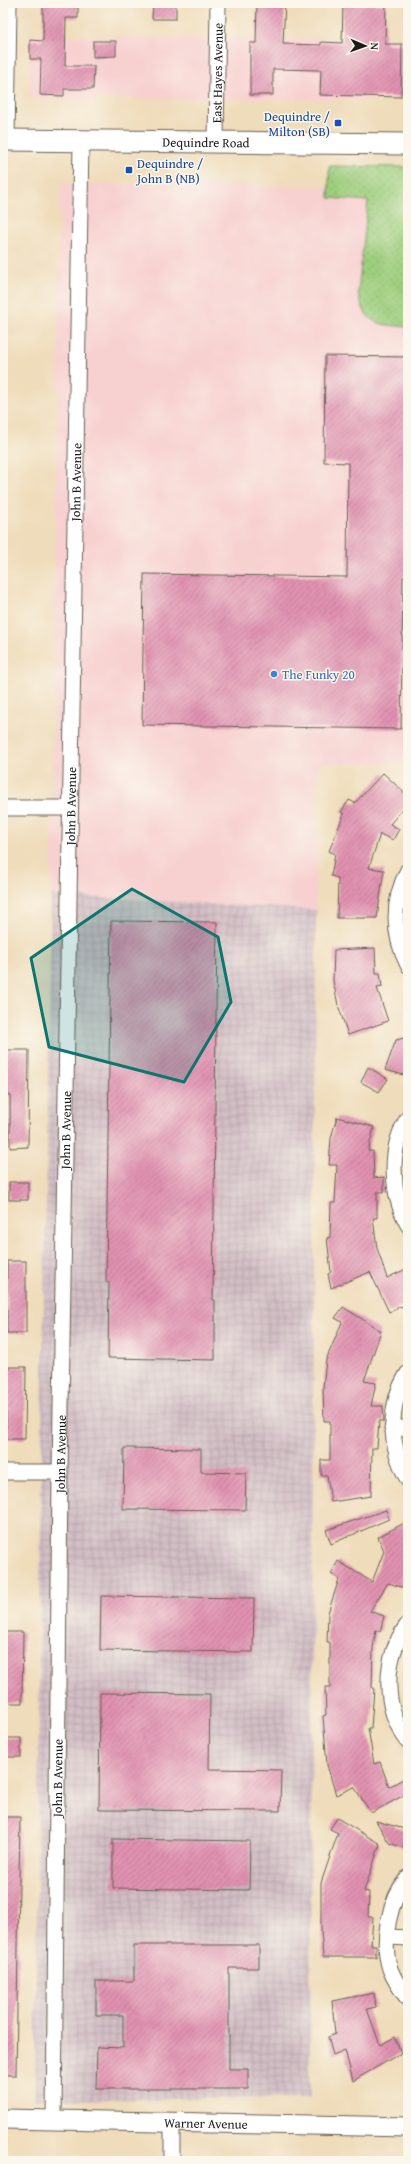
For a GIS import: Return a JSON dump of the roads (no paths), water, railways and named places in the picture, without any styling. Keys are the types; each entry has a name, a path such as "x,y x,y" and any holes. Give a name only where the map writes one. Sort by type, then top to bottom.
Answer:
{"main road":[{"name":"Dequindre Road","path":"5,140 408,144"}],"street":[{"path":"5,140 9,3"},
{"name":"East Hayes Avenue","path":"216,142 218,3"},
{"name":"John B Avenue","path":"54,2120 60,1472 81,141"},
{"path":"3,808 70,808"},
{"path":"408,870 397,897 402,919 396,934 408,965"},
{"path":"408,1118 402,1127 396,1149 394,1183 400,1207 408,1225"},
{"path":"408,1373 396,1400 392,1428 399,1464 408,1480"},
{"path":"392,1428 408,1428"},
{"path":"3,1472 60,1472"},
{"path":"408,1624 394,1650 389,1680 390,1701 395,1718 408,1741"},
{"path":"408,1877 400,1886 393,1903 387,1937 387,1952 390,1970 408,1999"},
{"path":"387,1937 408,1938"},
{"name":"Warner Avenue","path":"3,2119 408,2127"},
{"path":"172,2123 172,2161"}],"place":[{"name":"Dequindre / Milton (SB)","path":"338,123"},
{"name":"Dequindre / John B (NB)","path":"129,170"},
{"name":"The Funky 20","path":"274,674"}]}
